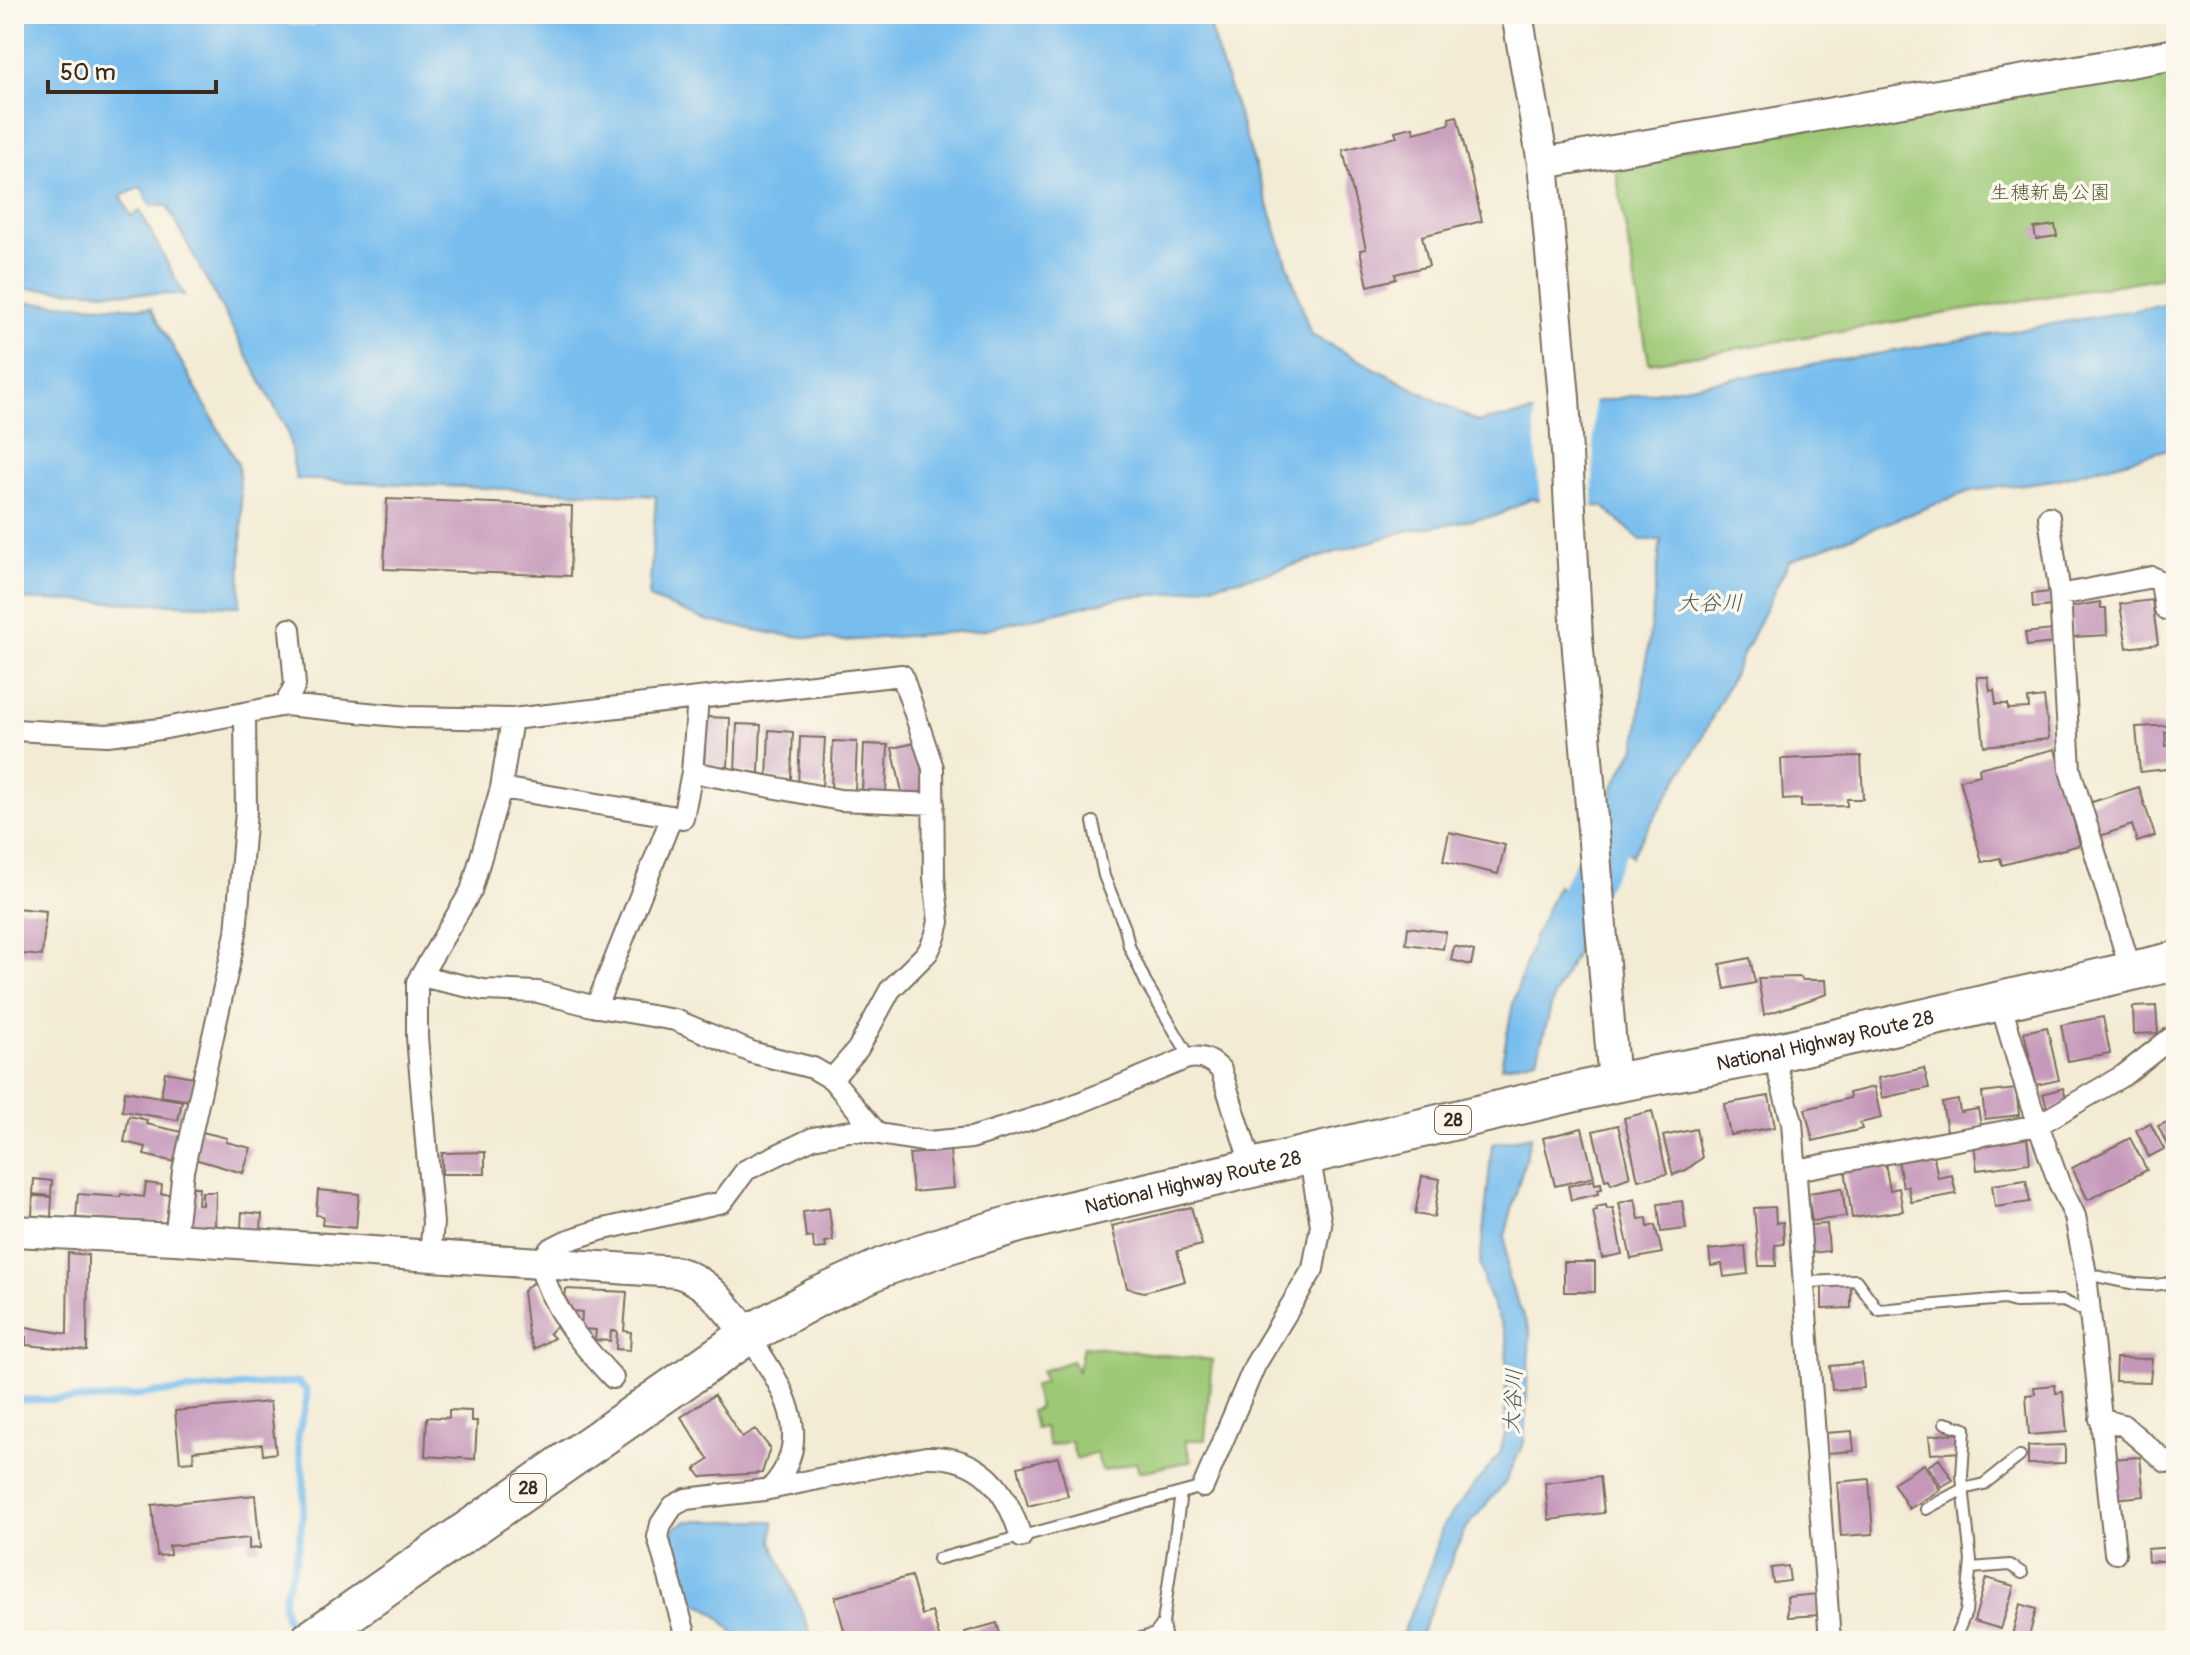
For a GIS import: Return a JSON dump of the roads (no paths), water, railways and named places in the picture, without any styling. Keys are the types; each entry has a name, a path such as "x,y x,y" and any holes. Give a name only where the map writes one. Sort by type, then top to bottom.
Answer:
{"highway":[{"name":"National Highway Route 28","path":"309,1641 748,1335 883,1267 1022,1222 1309,1153 1614,1083 1773,1053 2176,961"}],"street":[{"path":"1517,14 1543,163 1564,398 1576,621 1614,1083"},
{"path":"1543,163 2176,54"},
{"path":"2049,517 2060,595 2070,770 2131,971"},
{"path":"2060,595 2152,577 2161,582 2165,609 2176,607"},
{"path":"285,705 295,685 290,629"},
{"path":"14,730 107,735 161,729 285,705 408,717 512,719 902,675 933,768 934,877 939,922 928,952 890,990 858,1049 832,1079"},
{"path":"501,788 683,818 692,772 698,698"},
{"path":"175,1239 183,1171 236,933 246,811 245,714"},
{"path":"430,1255 433,1223 417,1037 417,982 471,891 501,788 512,719"},
{"path":"692,772 840,800 934,804"},
{"path":"596,1007 672,816"},
{"path":"420,976 483,990 538,992 596,1007 675,1020 754,1053 813,1068 832,1079 876,1132"},
{"path":"2000,1002 2038,1125 2075,1216 2086,1274 2115,1553"},
{"path":"1796,1170 2038,1125 2124,1075 2176,1034"},
{"path":"1773,1053 1792,1122 1830,1641"},
{"path":"539,1262 550,1249 589,1233 722,1202 746,1170 813,1138 854,1130 928,1142 971,1138 1067,1108 1190,1057 1209,1060 1221,1070 1252,1167"},
{"path":"1203,1487 1260,1356 1313,1269 1321,1225 1309,1153"},
{"path":"14,1231 430,1255 684,1274 711,1292 748,1335 778,1379 791,1413 790,1452 783,1473 771,1488"},
{"path":"539,1262 544,1282 579,1342 613,1378"},
{"path":"2100,1419 2123,1425 2166,1462 2176,1461"},
{"path":"687,1641 658,1537 661,1524 673,1506 686,1499 771,1488 944,1456 965,1461 983,1473 1013,1512 1021,1537"}],"lane":[{"path":"1093,822 1104,876 1129,946 1147,985 1190,1057"},
{"path":"2086,1274 2143,1285 2162,1285 2176,1280"},
{"path":"1805,1282 1856,1280 1878,1310 2004,1299 2015,1302 2063,1301 2090,1313"},
{"path":"1945,1423 1965,1429 1963,1489 1971,1568 1966,1612 1954,1641"},
{"path":"1926,1509 1963,1489 1984,1484 2020,1456"},
{"path":"938,1559 1203,1487"},
{"path":"1166,1641 1163,1623 1181,1493"},
{"path":"1971,1568 2010,1565 2022,1573"},
{"path":"1130,1641 1155,1634 1163,1623"}],"water":[{"path":"14,14 1205,14 1311,335 1478,422 2176,303 2176,447 2055,480 1970,491 1789,561 1700,742 1631,856 1615,829 1612,789 1636,746 1661,540 1640,540 1604,507 1531,499 1496,516 1406,531 1264,574 1168,594 1123,597 981,630 843,641 776,634 708,621 649,598 656,496 296,479 288,432 167,206 151,206 141,187 121,196 131,216 140,211 184,295 14,288"},
{"path":"14,302 151,308 238,464 242,516 240,606 14,599"},
{"path":"1558,885 1576,915 1578,949 1554,996 1537,1059 1501,1067 1513,1003 1535,935"},
{"name":"大谷川","path":"1531,1136 1505,1236 1508,1278 1530,1332 1524,1442 1506,1481 1464,1531 1418,1641 1399,1641 1428,1574 1443,1525 1500,1453 1505,1434 1507,1338 1485,1287 1480,1265 1492,1144"},
{"path":"687,1521 772,1521 772,1541 814,1641 740,1641 711,1610 687,1600 670,1539 675,1527"}],"waterway":[{"name":"大谷川","path":"1549,959 1560,929 1644,783"},
{"path":"14,1400 105,1399 298,1382 306,1390 307,1396 298,1439 304,1482 302,1520 284,1602 284,1610 292,1627"}],"park label":[{"name":"生穂新島公園","path":"2050,192"}]}
